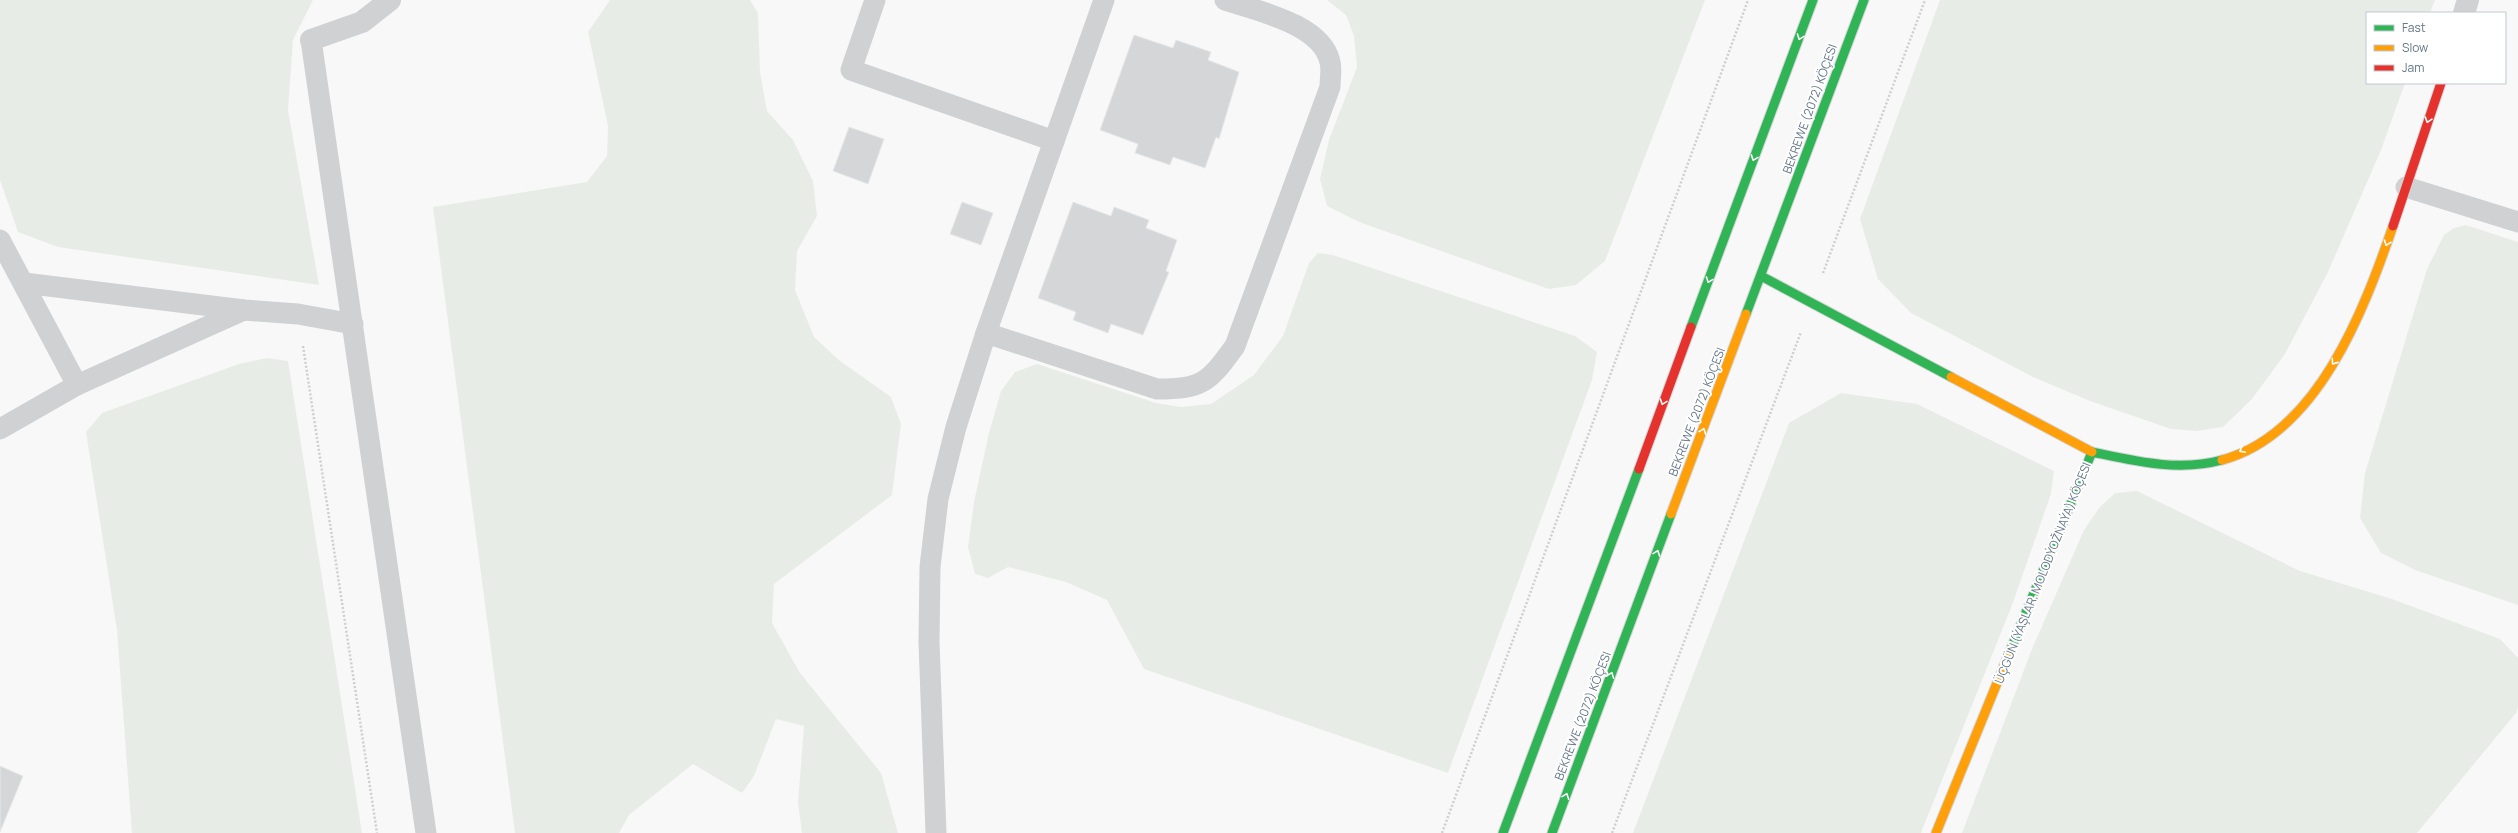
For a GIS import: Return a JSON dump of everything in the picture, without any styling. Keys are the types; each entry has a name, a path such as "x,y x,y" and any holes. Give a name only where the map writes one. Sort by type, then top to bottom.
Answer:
{"main road":[{"path":"1502,833 1813,0"},
{"name":"BEKREWE (2072) KÖÇESI","path":"1552,833 1864,0"},
{"name":"ÜÇGÜN (ÝAŞLAR, MOLODÝOŽNAÝA) KÖÇESI","path":"1936,833 2092,452 2142,462 2188,466 2226,459 2258,442 2285,424 2314,391 2347,344 2378,268 2441,84"},
{"path":"1761,276 1811,304 2092,452"}],"street":[{"path":"311,40 362,22 390,0"},
{"path":"2464,12 2468,0"}],"lane":[{"path":"875,0 851,70 1054,141"},
{"path":"936,833 929,642 930,567 938,499 956,427 986,333 1104,0"},
{"path":"986,333 1157,389 1187,389 1214,375 1236,346 1330,86 1330,62 1321,45 1302,27 1225,0"},
{"path":"311,40 426,833"},
{"path":"2406,187 2518,222"},
{"path":"0,240 77,385"},
{"path":"24,283 244,310 298,314 352,324"},
{"path":"0,429 77,385 244,310"}],"path":[{"path":"1442,833 1748,0"},
{"path":"1612,833 1925,0"},
{"path":"298,314 377,833"}],"shaded area":[{"path":"0,0 313,0 293,40 288,110 319,285 58,247 18,232 0,180"},
{"path":"610,0 750,0 758,13 760,72 767,111 793,140 813,181 817,216 797,251 795,290 814,337 840,361 891,397 901,424 892,495 774,584 772,623 800,673 881,773 898,833 802,833 798,803 804,726 776,719 754,776 742,793 693,764 629,815 619,833 515,833 433,207 587,182 607,156 608,126 588,32"},
{"path":"1327,0 1705,0 1605,261 1576,285 1549,289 1359,222 1327,206 1320,179 1329,140 1357,67 1354,36 1346,15"},
{"path":"1940,0 2435,0 2430,12 2366,12 2366,84 2405,84 2381,150 2328,272 2285,354 2252,399 2223,427 2197,431 2171,429 2090,401 2033,377 1911,313 1878,279 1860,219"},
{"path":"2466,225 2518,242 2518,605 2415,570 2381,553 2360,518 2365,473 2427,269 2444,235 2454,228"},
{"path":"1318,253 1333,255 1575,336 1597,352 1592,380 1448,773 1144,669 1107,600 1066,582 1008,567 988,578 975,574 968,547 974,502 989,433 1001,391 1015,372 1037,364 1156,403 1181,407 1211,404 1254,375 1283,336 1309,263"},
{"path":"267,358 288,361 362,833 132,833 117,630 86,432 102,413 239,364"},
{"path":"1841,393 1917,404 2054,471 2051,494 2012,605 1921,833 1633,833 1789,423"},
{"path":"2137,491 2300,571 2392,599 2500,639 2518,658 2518,707 2516,713 2417,833 1962,833 2032,649 2084,530 2099,508 2115,493"}],"building":[{"path":"1134,35 1173,48 1176,40 1211,52 1208,60 1239,72 1219,139 1216,137 1205,168 1173,157 1170,165 1135,153 1138,144 1100,130"},
{"path":"849,127 884,139 868,184 833,171"},
{"path":"962,202 993,213 981,245 950,234"},
{"path":"1073,202 1111,216 1114,207 1149,220 1146,228 1177,240 1166,271 1169,272 1143,335 1111,324 1108,333 1073,320 1076,312 1038,298"},
{"path":"0,766 23,776 0,832"}],"traffic: fast":[{"path":"1691,327 1813,0"},
{"path":"1746,314 1864,0"},
{"path":"1761,276 1951,377"},
{"path":"2008,656 2092,452 2140,462 2173,465 2189,465 2222,460"},
{"path":"1503,833 1639,469"},
{"path":"1552,833 1671,514"}],"traffic: slow":[{"path":"2222,460 2256,446 2285,424 2311,397 2333,365 2351,330 2368,294 2393,226"},
{"path":"1671,514 1746,314"},
{"path":"1951,377 2092,452"},
{"path":"1936,833 2008,656"}],"traffic: jam":[{"path":"2393,226 2441,84"},
{"path":"1639,469 1691,327"}]}
